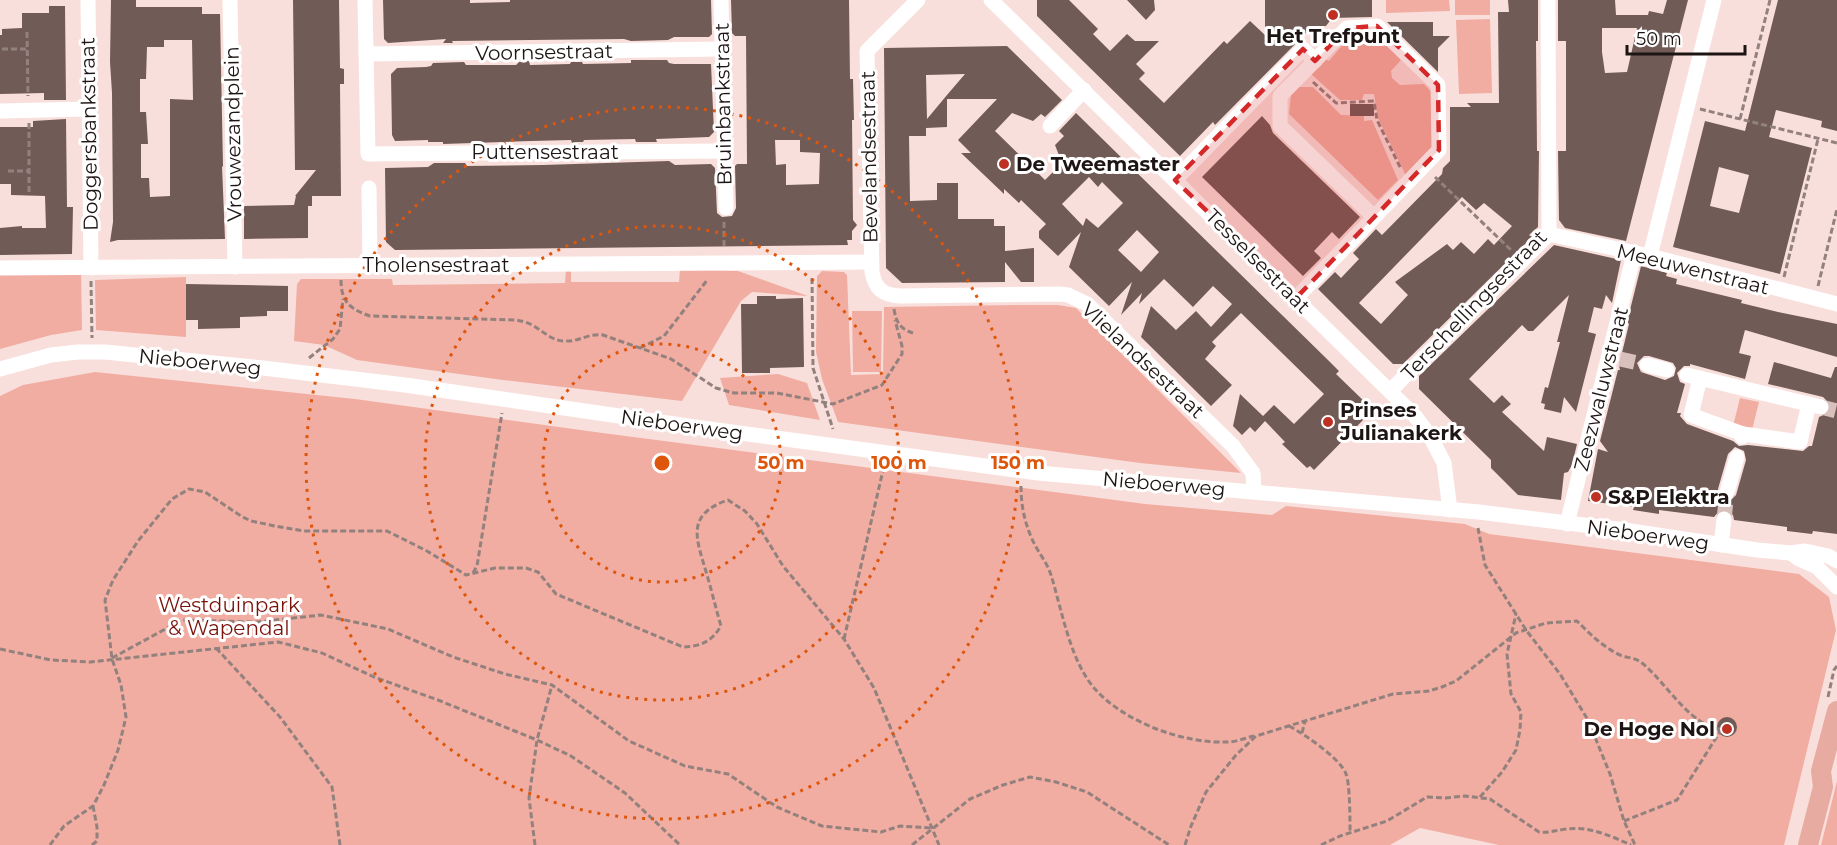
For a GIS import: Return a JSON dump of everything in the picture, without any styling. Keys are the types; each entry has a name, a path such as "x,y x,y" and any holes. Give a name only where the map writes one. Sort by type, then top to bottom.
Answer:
{"main road":[{"path":"1823,787 1821,771 1837,711"},
{"path":"1808,845 1823,787 1837,767"}],"street":[{"name":"Doggersbankstraat","path":"88,0 91,268"},
{"name":"Vrouwezandplein","path":"230,0 235,267"},
{"path":"365,0 366,54"},
{"name":"Bruinbankstraat","path":"721,0 725,215"},
{"name":"Bevelandsestraat","path":"871,262 867,51 918,0"},
{"name":"Tesselsestraat","path":"991,0 1415,416 1430,436 1444,463 1450,510"},
{"name":"Terschellingsestraat","path":"1390,391 1550,234 1548,0"},
{"path":"1650,256 1714,0"},
{"path":"1296,298 1439,150 1438,86 1377,26 1347,28 1280,96 1280,126 1373,216"},
{"name":"Voornsestraat","path":"366,54 722,49"},
{"path":"1175,180 1303,49 1315,61"},
{"name":"Puttensestraat","path":"366,54 368,154 723,151"},
{"path":"1050,126 1084,90"},
{"path":"0,111 89,109"},
{"path":"369,188 370,266"},
{"name":"Meeuwenstraat","path":"1550,234 1650,256 1837,304"},
{"name":"Zeezwaluwstraat","path":"1567,524 1615,358 1634,254"},
{"path":"871,262 873,280 877,287 892,296"},
{"name":"Tholensestraat","path":"0,268 871,262"},
{"name":"Vlielandsestraat","path":"892,296 1060,294 1077,298 1087,304 1233,446 1253,473 1254,491"},
{"name":"Nieboerweg","path":"1,369 51,354 78,352 105,352 252,367 405,385 1022,471 1479,512 1757,550 1791,553 1805,551 1828,556 1837,561"},
{"path":"1647,365 1667,370"},
{"path":"1694,377 1815,406 1800,442 1743,435 1691,415 1694,377"},
{"path":"1727,492 1737,457"},
{"path":"1721,545 1724,519"},
{"name":"Nieboerweg","path":"1791,553 1817,567 1836,582"}],"path":[{"path":"1740,119 1770,0"},
{"path":"2,49 27,49"},
{"path":"1303,73 1336,103 1374,101 1377,120 1407,183"},
{"path":"1687,105 1837,143"},
{"path":"1781,290 1818,138"},
{"path":"8,171 28,171"},
{"path":"1433,176 1522,261"},
{"path":"1815,298 1837,209"},
{"path":"725,215 725,263"},
{"path":"812,261 813,368 833,429"},
{"path":"91,268 93,342"},
{"path":"309,358 333,339 340,329 343,299 341,278"},
{"path":"639,349 664,336 707,281"},
{"path":"343,299 353,308 370,316 516,320 529,324 551,338 564,341 593,334 603,335 671,359 716,388 734,393 777,393 833,404 882,385 902,354 892,296"},
{"path":"896,320 904,330 912,333"},
{"path":"473,573 477,566 502,411"},
{"path":"844,639 884,465"},
{"path":"1022,471 1022,508 1031,539 1050,573 1060,615 1084,671 1095,689 1123,712 1157,729 1188,739 1228,742 1256,736 1393,694 1429,691 1456,681 1511,636 1546,622 1577,621 1593,637 1618,655 1640,661 1660,679 1688,712 1715,730 1727,729"},
{"path":"50,845 64,825 93,806 118,750 126,717 121,686 112,659 105,600 113,580 138,541 172,499 189,489 206,492 242,516 274,526 304,531 387,531 427,551 466,575 495,568 526,568 538,572 556,594 683,647 701,646 714,637 721,626 698,548 697,526 702,514 714,505 728,500 745,511 757,524 783,566 844,639 874,688 939,845"},
{"path":"1479,512 1478,528 1485,565 1526,630 1560,674 1588,720 1610,774 1624,821 1635,845"},
{"path":"1480,797 1502,772 1516,750 1520,730 1521,712 1511,694 1507,654 1516,614"},
{"path":"112,659 182,620 257,622 321,615 388,629 453,657 505,674 552,685 629,741 685,766 728,774 777,807 822,826 881,832 900,826 932,828"},
{"path":"0,649 51,660 90,662 278,642 322,653 374,677 438,700 571,756 625,793 680,845"},
{"path":"216,648 280,717 332,787 340,845"},
{"path":"535,845 529,798 537,740 552,685"},
{"path":"1302,733 1305,721"},
{"path":"1289,726 1302,733 1334,758 1346,774 1350,832"},
{"path":"1624,821 1677,800 1721,730"},
{"path":"1185,845 1206,792 1236,755 1256,736"},
{"path":"912,845 970,799 1030,777 1087,792 1169,845"},
{"path":"1321,845 1350,832 1387,821 1427,797 1480,797 1490,799 1539,832 1548,833 1567,828 1588,829 1630,845"},
{"path":"92,845 97,841 93,806"}],"highlighted area":[{"path":"1377,26 1438,85 1439,150 1296,298 1175,180 1303,49 1315,61 1347,28"}],"green space":[{"path":"1386,0 1449,0 1450,11 1386,13"},
{"path":"1455,0 1490,0 1490,15 1455,15"},
{"path":"1490,19 1492,93 1459,94 1456,20"},
{"path":"1372,31 1401,60 1391,71 1392,78 1400,85 1424,84 1433,94 1435,147 1406,176 1378,118 1374,94 1364,94 1362,100 1340,100 1310,73 1323,58 1329,61 1352,37"},
{"path":"1299,87 1313,87 1341,115 1364,116 1364,121 1372,120 1398,180 1378,200 1289,114 1291,95"},
{"path":"680,269 738,271 808,296 752,292 741,301 682,401 357,360 324,345 294,341 297,284 301,279 392,279 393,285 565,283 566,270 571,270 571,282 679,282"},
{"path":"0,271 81,271 82,330 51,335 0,349"},
{"path":"822,271 844,272 847,275 851,375 883,374 884,307 1058,305 1076,308 1241,473 1140,463 838,422 822,379 816,352 817,276"},
{"path":"186,277 186,337 96,330 95,280"},
{"path":"852,311 882,311 881,372 853,372"},
{"name":"Westduinpark & Wapendal","path":"95,372 355,399 1145,504 1272,515 1286,506 1465,524 1489,534 1799,574 1829,597 1836,630 1784,845 1499,845 1420,828 1390,845 0,845 0,396 23,385"},
{"path":"778,374 807,383 820,420 729,405 720,378"},
{"path":"1740,398 1759,402 1752,430 1733,426"},
{"path":"1837,781 1837,845 1821,845"}],"building":[{"path":"111,0 136,0 136,7 202,7 202,14 220,14 225,239 110,242 113,222","holes":["164,40 192,40 193,100 170,99 170,196 150,197 149,178 141,178 141,144 148,144 146,112 140,112 140,79 146,79 147,47 164,47"]},
{"path":"293,0 339,0 340,68 344,69 344,84 340,84 341,196 312,196 312,206 308,206 308,238 244,239 244,206 294,205 295,196 316,170 295,170"},
{"path":"383,0 470,0 470,3 510,2 510,0 711,0 712,34 709,37 674,37 668,40 452,41 453,43 443,43 446,39 388,43 384,39"},
{"path":"731,0 849,0 850,79 853,79 854,120 852,120 853,220 857,225 852,231 852,240 847,240 848,245 395,250 386,242 385,168 428,167 434,163 465,163 467,166 669,161 675,165 711,164 715,168 717,213 722,217 732,216 736,208 735,166 747,164 746,36 735,36 732,33","holes":["775,140 800,140 800,152 820,153 819,184 786,185 786,164 776,165"]},
{"path":"1037,0 1069,0 1098,29 1093,34 1110,51 1127,34 1135,41 1159,41 1136,64 1145,73 1139,79 1164,103 1224,41 1227,44 1250,21 1265,35 1265,0 1372,0 1372,17 1332,18 1326,26 1313,26 1215,125 1213,122 1180,156 1037,16"},
{"path":"1127,0 1154,0 1155,10 1146,20"},
{"path":"1508,0 1538,0 1538,41 1536,41 1537,151 1539,151 1538,227 1529,235 1532,237 1403,364 1393,364 1318,289 1335,272 1341,278 1359,259 1353,253 1376,229 1382,235 1442,174 1443,168 1450,161 1450,107 1471,107 1467,103 1499,103 1498,12 1509,12","holes":["1462,197 1476,210 1484,203 1512,226 1494,245 1488,239 1474,254 1461,242 1453,250 1447,244 1395,282 1408,295 1381,324 1359,303"]},
{"path":"1558,0 1615,0 1616,15 1648,15 1649,11 1663,14 1667,0 1688,0 1626,241 1565,228 1559,220 1558,151 1566,151 1566,41 1558,41","holes":["1602,28 1637,28 1627,72 1605,73"]},
{"path":"1778,0 1837,0 1837,131 1821,127 1822,121 1776,110 1769,137 1812,148 1780,274 1673,247 1705,121 1745,131","holes":["1719,167 1749,175 1739,213 1710,206"]},
{"path":"49,6 65,6 66,100 44,100 44,93 0,94 0,35 2,35 2,29 22,28 22,13 49,13"},
{"path":"1387,22 1433,22 1433,36 1450,36 1438,48 1438,72"},
{"path":"1007,46 1062,100 1045,117 1041,114 1033,121 1012,113 995,131 1045,180 1062,163 1055,145 1064,136 1059,131 1076,113 1339,371 1336,374 1367,404 1360,411 1366,417 1314,470 1310,466 1307,468 1282,444 1285,442 1265,421 1255,432 1250,427 1242,435 1233,426 1240,394 1263,416 1274,405 1294,424 1324,394 1241,313 1212,342 1216,346 1205,359 1232,385 1211,406 1141,337 1151,306 1176,330 1196,311 1211,327 1232,304 1213,286 1193,307 1164,279 1139,304 1142,293 1121,315 1132,282 1109,306 1069,267 1081,232 1058,256 1039,238 1039,231 1046,224 1021,200 1019,203 1004,189 1004,194 961,153 971,153 958,140 997,99 947,99 947,127 926,128 926,136 909,136 910,201 937,200 937,183 958,183 958,219 994,219 994,226 1005,226 1005,251 1034,248 1034,282 1021,282 1005,262 1005,282 902,283 886,268 884,48","holes":["965,74 947,95 927,119 926,75","1089,177 1098,187 1102,182 1123,203 1098,228 1086,218 1083,226 1062,204","1137,230 1159,252 1141,272 1118,250"]},
{"path":"631,60 667,60 674,64 711,64 714,132 709,137 656,139 657,142 636,142 635,139 584,140 572,143 571,140 443,144 443,142 428,142 428,140 395,141 392,135 391,74 397,68 426,67 433,63 516,65 519,62 529,61 530,65 570,64 571,62 631,63"},
{"path":"1350,104 1374,104 1374,116 1350,116"},
{"path":"1262,116 1270,125 1273,133 1360,217 1339,239 1332,232 1314,251 1321,258 1303,276 1202,177"},
{"path":"66,119 67,207 73,207 72,254 0,255 0,228 22,226 22,228 46,228 45,196 11,195 11,184 0,184 0,127 33,127 33,121"},
{"path":"1554,245 1621,260 1612,303 1606,295 1602,309 1594,307 1588,332 1596,334 1576,412 1564,397 1561,413 1544,409 1545,404 1541,403 1545,387 1548,388 1560,342 1557,342 1569,295 1533,331 1528,331 1522,325 1469,379 1494,403 1502,395 1511,404 1502,412 1544,451 1547,437 1577,444 1572,465 1568,472 1564,473 1561,500 1518,495 1491,468 1491,460 1419,389 1419,376"},
{"path":"1641,266 1667,273 1666,276 1677,279 1676,284 1742,300 1741,303 1837,324 1837,357 1745,330 1739,353 1751,356 1745,379 1690,364 1690,366 1684,366 1677,373 1680,382 1685,384 1677,413 1681,413 1680,416 1687,424 1733,441 1739,446 1803,451 1812,446 1819,417 1828,413 1830,404 1823,397 1768,384 1774,362 1831,378 1837,367 1837,534 1787,531 1787,527 1734,520 1733,515 1726,509 1720,510 1714,517 1659,510 1659,514 1633,510 1634,507 1588,501 1598,449 1608,452 1600,441 1618,370 1620,370 1619,365 1629,324 1627,322","holes":["1644,356 1673,363 1676,368 1674,376 1665,380 1641,372 1637,363","1735,447 1744,451 1746,460 1736,495 1730,501 1725,501 1720,498 1718,489 1728,454"]},
{"path":"186,284 288,286 288,311 267,311 267,316 240,317 240,328 198,329 198,320 186,320"},
{"path":"757,296 776,296 776,299 803,298 804,367 770,368 770,373 742,373 741,304 757,304"},
{"path":"1727,717 1734,720 1737,727 1734,734 1727,737 1720,734 1717,727 1720,720"}],"tunnel":[{"path":"1620,359 1647,365"},
{"path":"1821,407 1837,411"},
{"path":"1724,519 1727,492"}],"place":[{"name":"Het Trefpunt","path":"1333,15"},
{"name":"De Tweemaster","path":"1004,164"},
{"name":"Prinses Julianakerk","path":"1328,422"},
{"name":"S&P Elektra","path":"1596,497"},
{"name":"De Hoge Nol","path":"1727,729"}]}
